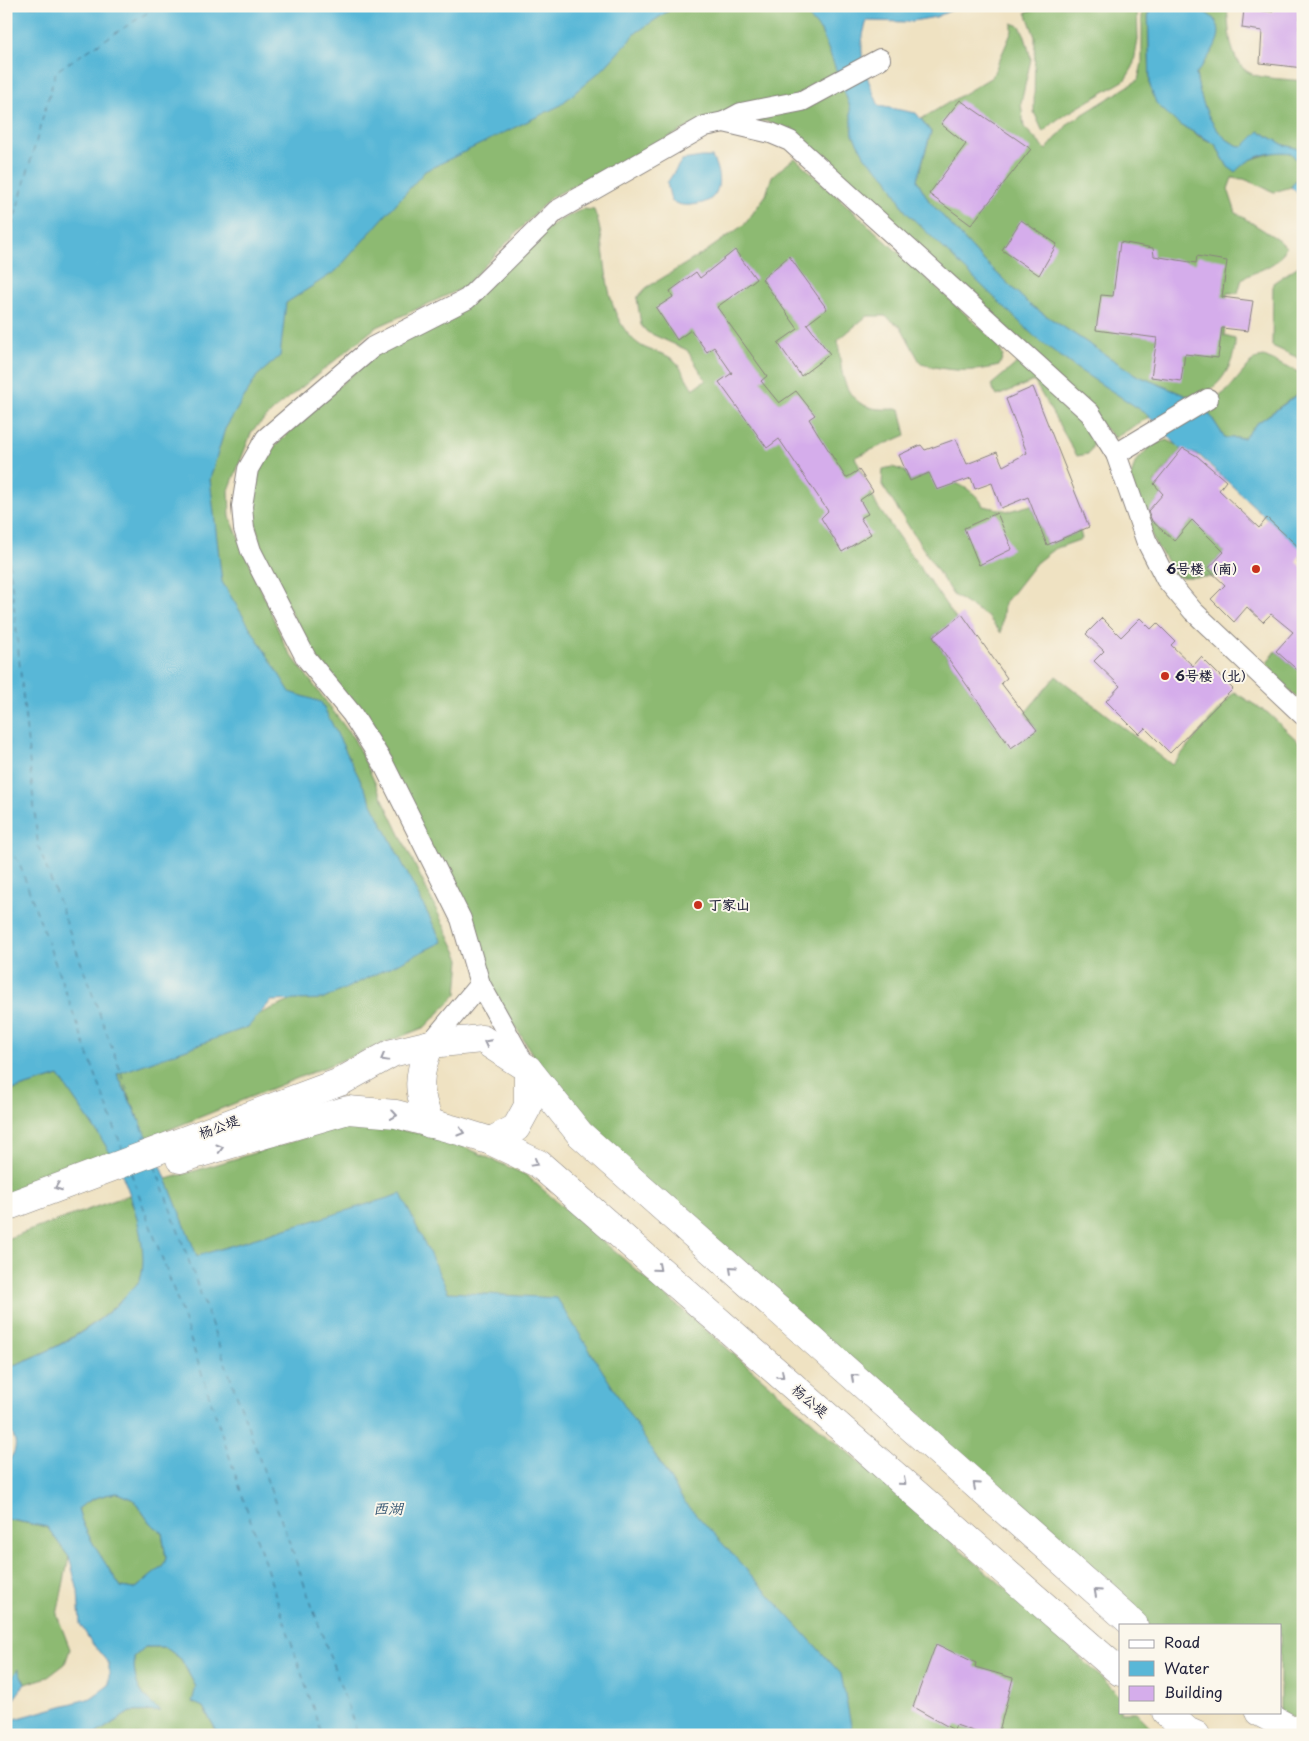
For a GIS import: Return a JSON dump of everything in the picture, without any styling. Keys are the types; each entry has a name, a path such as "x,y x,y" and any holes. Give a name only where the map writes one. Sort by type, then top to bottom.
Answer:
{"main road":[{"name":"杨公堤","path":"6,1226 106,1179 171,1154 340,1082 392,1053 430,1044 482,1039 528,1069 580,1134 1133,1624"},
{"path":"430,1044 420,1071 422,1101 430,1124"},
{"path":"491,1141 516,1128 528,1106 528,1069"},
{"name":"杨公堤","path":"171,1154 348,1110 396,1114 491,1141 540,1164 1119,1671"},
{"name":"杨公堤","path":"6,1207 106,1179"},
{"path":"1169,1714 1191,1728"},
{"path":"1263,1714 1302,1735"}],"street":[{"path":"528,1069 480,984 460,919 382,763 352,714 306,658 251,551 244,529 242,506 248,469 266,438 373,347 467,299 556,211 705,126 724,122 741,113 796,102 880,60"},
{"path":"796,102 784,121 785,132 790,141 1090,413 1116,454 1146,540 1166,579 1193,611 1303,715"},
{"path":"724,122 771,133 790,141"},
{"path":"1116,454 1208,400"},
{"path":"430,1044 480,984"}],"green space":[{"path":"665,6 807,6 927,225 1152,415 1115,438 808,144 766,121 691,126 550,198 463,288 375,328 275,409 252,431 229,490 230,517 286,648 354,739 460,959 457,994 425,1027 148,1138 117,1073 437,940 285,697 216,577 210,479 220,428 283,300 419,170"},
{"path":"1045,6 1137,6 1138,40 1133,67 1125,80 1058,119 1043,132 1034,112 1035,37 1026,12"},
{"path":"1142,6 1148,6 1150,86 1196,135 1215,144 1228,167 1278,151 1291,153 1301,165 1297,179 1291,187 1274,192 1244,179 1232,178 1228,189 1236,213 1279,240 1286,247 1283,254 1273,263 1242,279 1238,293 1227,293 1224,336 1235,339 1234,353 1224,375 1214,387 1206,392 1189,397 1136,375 1030,305 980,257 929,201 917,180 931,132 921,119 992,77 1012,31 1012,23 1020,26 1025,36 1031,59 1021,103 1024,127 1046,150 1069,123 1138,80 1142,63"},
{"path":"1202,6 1227,6 1231,44 1238,62 1244,69 1252,74 1263,77 1303,81 1303,150 1284,145 1259,131 1243,147 1224,137 1216,128 1205,108 1196,74 1205,62 1216,21 1203,11"},
{"path":"795,158 997,343 1003,356 999,366 979,370 951,370 921,364 901,327 885,316 867,316 838,340 841,369 847,388 852,396 859,403 872,408 900,409 906,435 855,457 877,506 956,619 933,637 1010,747 1037,730 1025,713 1056,676 1172,765 1234,692 1268,713 1303,746 1303,1722 1282,1713 1282,1624 1144,1624 586,1132 552,1087 496,994 476,936 309,649 261,551 252,503 258,475 269,452 320,402 375,355 558,221 583,209 594,210 599,225 613,305 619,320 628,334 640,345 674,360 693,389 706,380 687,350 647,332 641,325 637,298 646,288 705,252 745,224 766,195 772,176"},
{"path":"1303,263 1303,360 1272,346 1273,283"},
{"path":"1264,357 1303,374 1303,390 1256,424 1244,438 1225,438 1210,415 1202,409 1228,390 1254,359"},
{"path":"1025,363 1088,425 1094,440 1088,454 1077,456 1034,381 997,396 991,385 1016,364"},
{"path":"1167,440 1183,448 1154,483 1163,494 1145,515 1174,541 1192,520 1224,552 1208,569 1216,577 1177,577 1155,543 1130,480 1135,463 1151,445"},
{"path":"892,467 905,471 910,481 929,473 952,482 974,494 983,506 1009,511 1031,505 1047,545 1080,531 1082,539 1054,549 1036,563 1004,604 1001,633 988,617 953,595 882,485 883,469"},
{"path":"1276,651 1303,675 1303,704 1280,681 1267,663"},
{"path":"59,1076 116,1160 6,1203 6,1092"},
{"path":"354,1123 443,1137 526,1175 1040,1618 1119,1695 1119,1714 1138,1714 1159,1735 846,1735 193,1264 161,1181"},
{"path":"129,1195 139,1225 143,1246 143,1267 139,1281 102,1317 72,1338 23,1362 6,1368 6,1239"},
{"path":"117,1493 134,1500 150,1523 162,1532 166,1558 163,1567 135,1589 121,1587 90,1539 78,1509 96,1498"},
{"path":"6,1519 47,1527 69,1557 57,1615 70,1649 65,1664 48,1677 25,1684 18,1670 6,1687"},
{"path":"145,1647 165,1647 181,1659 196,1687 203,1707 219,1735 94,1735 130,1712 159,1711 142,1693 135,1675 134,1657"}],"water":[{"name":"西湖","path":"6,6 676,6 637,32 604,68 559,106 425,171 336,271 286,303 280,356 257,376 225,429 210,479 222,582 290,692 321,702 442,942 324,999 271,1001 248,1027 117,1074 159,1161 197,1256 401,1194 448,1292 557,1298 683,1500 841,1674 853,1735 219,1735 203,1707 192,1702 196,1687 181,1659 165,1647 145,1647 134,1657 135,1675 143,1694 160,1711 130,1712 94,1735 54,1732 50,1735 6,1735 6,1724 15,1719 91,1698 109,1685 109,1664 91,1642 80,1624 78,1591 69,1557 47,1527 6,1519 6,1463 15,1449 15,1440 6,1426 6,1368 56,1347 102,1318 139,1281 143,1267 143,1252 141,1235 132,1200 120,1170 59,1076 6,1092","holes":["117,1493 134,1500 150,1523 162,1532 166,1558 163,1566 135,1589 121,1587 90,1539 78,1509 91,1500"]},
{"path":"747,6 961,6 936,17 907,22 867,21 862,44 866,74 879,106 916,113 931,132 917,180 929,201 980,257 1030,305 1136,375 1189,397 1210,415 1225,438 1244,438 1256,424 1303,391 1303,552 1200,456 1181,449 1144,412 1076,368 1035,337 906,212 887,178 865,157 853,135 850,107 821,31 802,9"},
{"path":"1148,6 1202,6 1203,11 1214,20 1219,34 1217,41 1196,74 1201,96 1210,118 1224,136 1233,143 1243,147 1259,131 1284,145 1303,150 1303,198 1291,187 1297,179 1301,165 1291,153 1283,152 1260,156 1247,162 1235,172 1228,167 1215,144 1177,123 1156,103 1150,86"},
{"path":"712,157 718,172 718,186 712,198 706,202 690,205 671,201 667,183 682,160"},
{"path":"18,1669 25,1684 13,1700 6,1703 6,1687"}],"building":[{"path":"1274,6 1301,6 1299,29 1303,29 1303,68 1260,63 1262,31 1242,28 1244,9 1273,12"},
{"path":"960,100 1031,149 971,225 929,194 966,144 941,124"},
{"path":"1021,220 1057,244 1039,275 1002,250"},
{"path":"1120,242 1153,248 1154,256 1196,263 1197,256 1227,261 1222,297 1253,301 1248,331 1222,328 1218,358 1185,354 1181,381 1151,377 1157,338 1096,330 1101,295 1113,296"},
{"path":"735,250 756,279 717,307 767,376 761,381 779,403 796,391 815,415 809,419 846,478 859,470 873,491 860,500 868,514 860,518 871,534 842,552 821,518 828,511 779,439 767,448 719,382 732,373 714,347 707,352 691,330 677,340 656,308 673,297 670,291 696,272 700,278"},
{"path":"789,256 827,309 807,324 830,354 801,376 778,343 798,329 762,279"},
{"path":"1033,387 1089,527 1047,545 1028,497 1001,508 992,483 975,489 971,478 937,490 929,473 910,481 899,455 921,445 925,450 956,439 967,464 997,452 1003,466 1027,453 1006,399"},
{"path":"1183,448 1197,456 1226,481 1219,490 1259,528 1267,518 1303,551 1296,561 1303,568 1303,675 1276,651 1293,632 1271,614 1263,622 1247,607 1234,622 1211,599 1225,585 1208,569 1224,552 1192,520 1174,541 1152,521 1148,511 1163,494 1154,484"},
{"path":"997,513 1012,549 979,565 964,528"},
{"path":"962,614 1007,678 1001,683 1037,730 1011,748 933,637"},
{"name":"6号楼（北）","path":"1102,618 1121,637 1140,618 1151,629 1157,623 1175,641 1171,645 1193,666 1201,657 1233,689 1170,753 1145,728 1139,734 1106,701 1120,686 1094,661 1104,651 1086,634"},
{"path":"936,1644 976,1663 975,1667 1013,1678 998,1735 984,1735 956,1725 954,1730 913,1707"}],"ferry route":[{"path":"6,248 56,71 158,6"},
{"path":"6,529 38,845 146,1141"},
{"path":"6,850 18,860 122,1148"},
{"path":"155,1166 358,1735"},
{"path":"131,1173 177,1299 322,1735"}],"place":[{"name":"6号楼（南）","path":"1256,569"},
{"name":"6号楼（北）","path":"1165,676"},
{"name":"丁家山","path":"698,905"}]}
